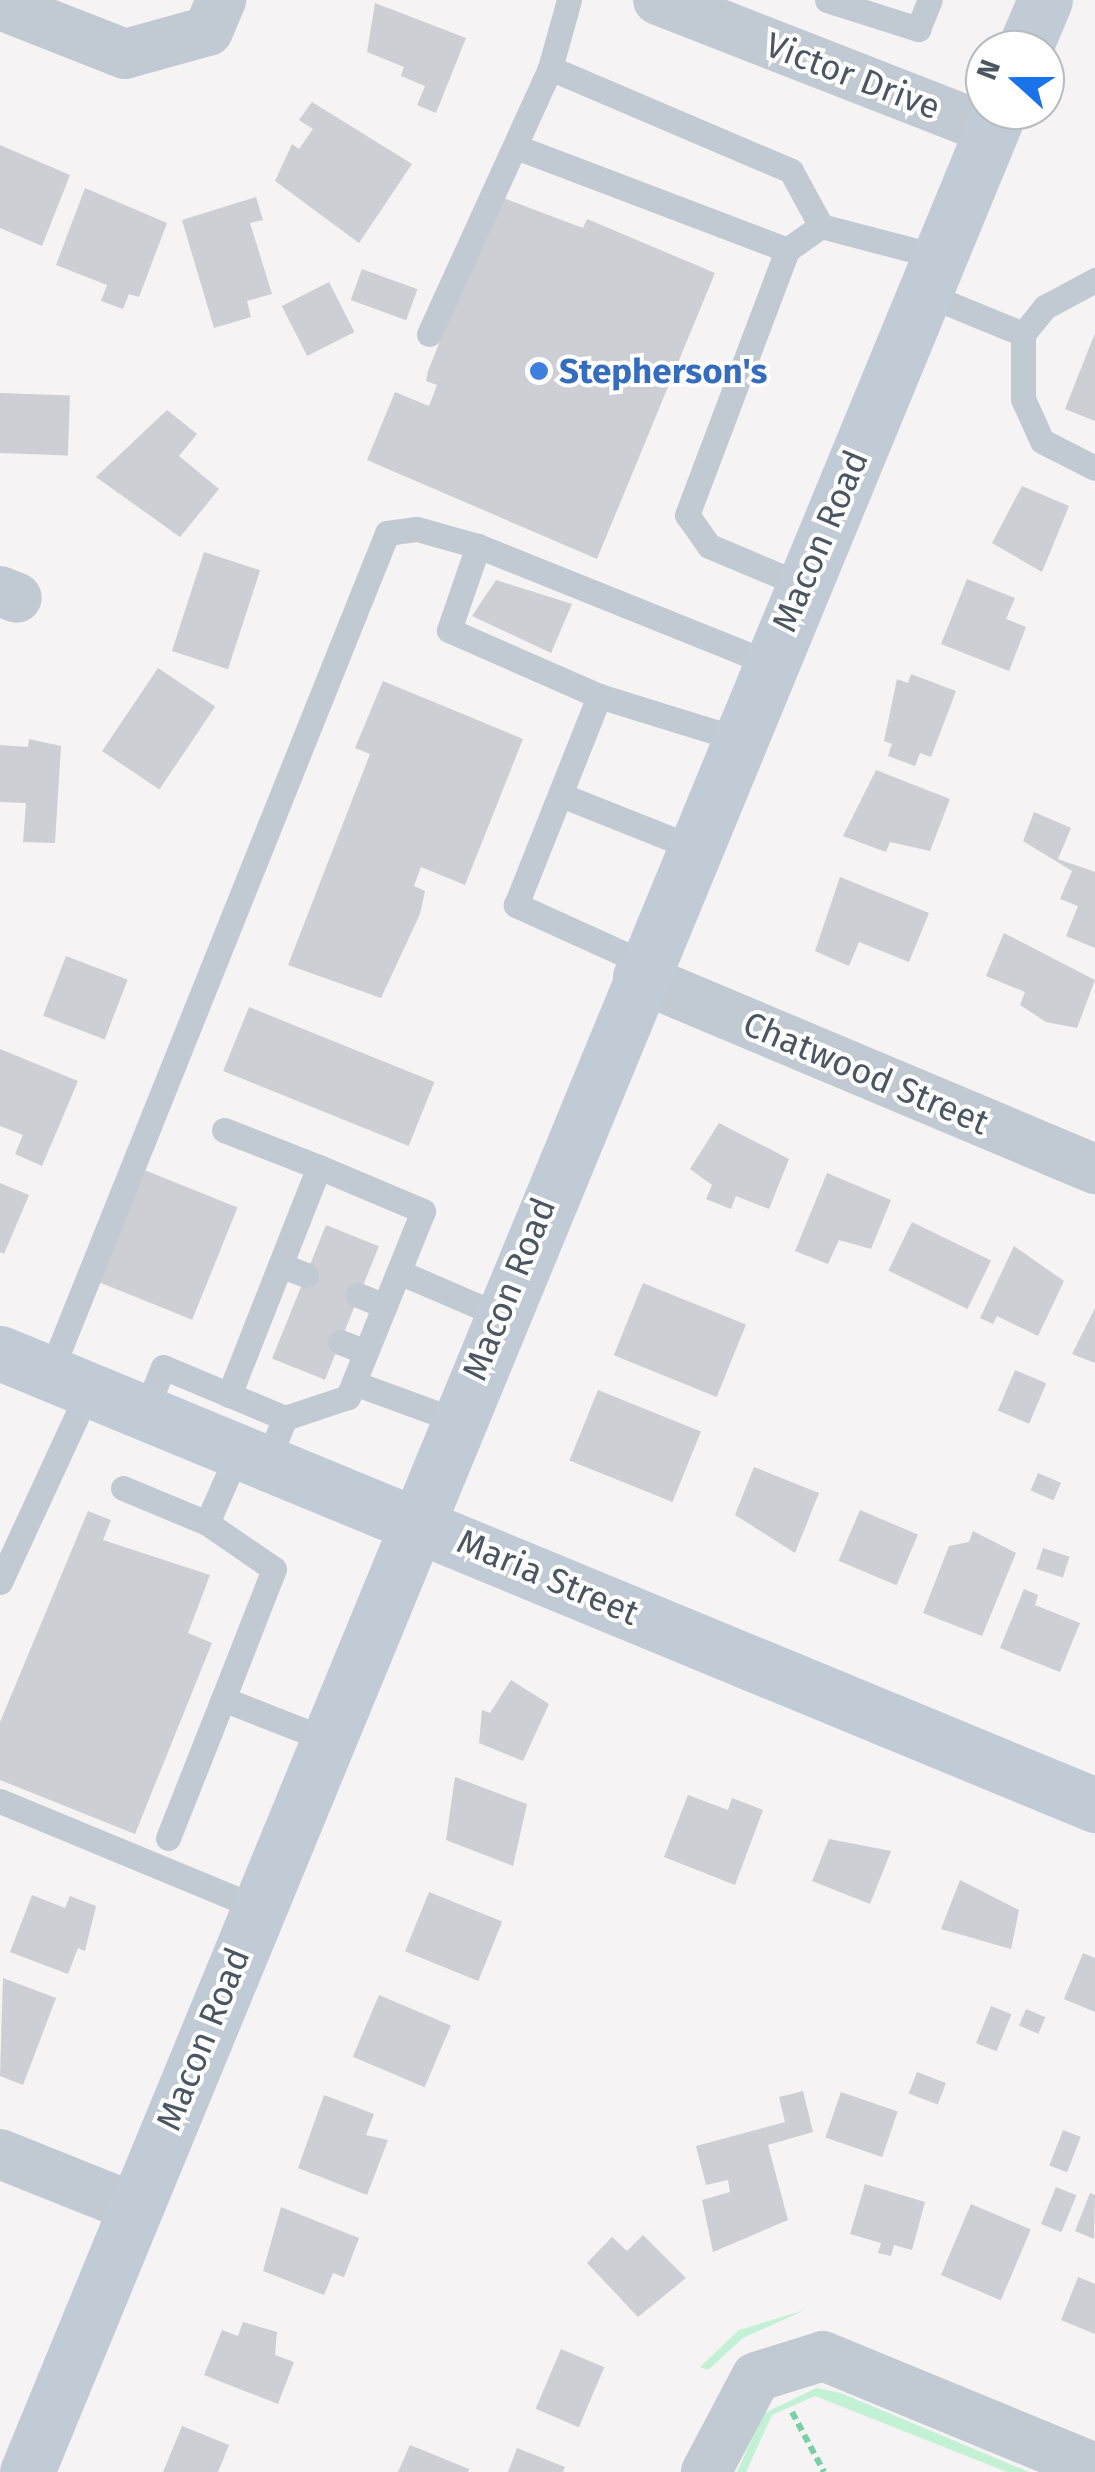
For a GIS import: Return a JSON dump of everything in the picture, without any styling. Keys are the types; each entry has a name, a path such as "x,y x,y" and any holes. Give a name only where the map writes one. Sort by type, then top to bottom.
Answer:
{"main road":[{"path":"1032,30 1045,0"},
{"name":"Macon Road","path":"26,2472 641,970 992,130"},
{"name":"Maria Street","path":"0,1353 145,1412 263,1443 414,1521 1095,1805"}],"street":[{"name":"Victor Drive","path":"658,0 965,109"},
{"path":"0,5 125,54 215,16"},
{"name":"Chatwood Street","path":"641,970 1095,1169"},
{"path":"0,2154 135,2208"},
{"path":"706,2472 742,2394 776,2365 823,2356 1095,2468"}],"lane":[{"path":"429,334 500,164 519,148 550,68 570,0"},
{"path":"826,0 918,29 930,0"},
{"path":"550,68 791,170 822,226 931,275 1024,334"},
{"path":"519,148 787,250"},
{"path":"802,584 709,546 688,515 787,250 822,226"},
{"path":"1095,280 1046,307 1024,334 1022,399 1042,441 1095,468"},
{"path":"0,1582 70,1381 387,533 417,529 478,546 769,663"},
{"path":"478,546 449,630 599,696 738,738"},
{"path":"599,696 516,905 641,970"},
{"path":"561,796 692,847"},
{"path":"207,1524 263,1443 348,1397 423,1211 224,1130"},
{"path":"229,1394 319,1167"},
{"path":"280,1265 306,1275"},
{"path":"398,1272 499,1315"},
{"path":"358,1295 385,1306"},
{"path":"262,1313 287,1322"},
{"path":"340,1342 366,1352"},
{"path":"145,1412 163,1366 229,1394 263,1443"},
{"path":"354,1383 456,1420"},
{"path":"123,1488 207,1524 274,1568 168,1838"},
{"path":"223,1699 325,1739"},
{"path":"0,1801 256,1907"}],"path":[{"path":"790,2407 824,2472"}],"green space":[{"path":"805,2310 743,2338 708,2370 700,2367 739,2330"},
{"path":"816,2388 841,2393 1029,2472 1007,2472 815,2396 772,2415 746,2472 737,2472 763,2414"}],"building":[{"path":"375,3 466,38 436,113 417,105 425,86 401,76 404,67 367,52"},
{"path":"312,102 412,164 359,243 275,181 292,144 299,149 313,129 299,120"},
{"path":"0,145 70,175 42,246 0,228"},
{"path":"85,188 167,223 139,297 129,294 123,309 101,301 107,285 56,265"},
{"path":"498,196 583,228 587,219 715,273 597,559 367,460 395,392 429,406 437,385 426,381 428,371"},
{"path":"256,197 263,220 250,223 272,294 247,301 251,317 214,328 182,220"},
{"path":"362,269 417,289 406,320 351,300"},
{"path":"329,282 354,332 307,356 282,306"},
{"path":"1095,333 1095,421 1065,409"},
{"path":"0,393 70,395 68,455 0,453"},
{"path":"167,410 197,434 179,456 219,489 180,537 96,477"},
{"path":"1022,486 1069,506 1042,572 992,543"},
{"path":"204,552 260,570 228,669 172,651"},
{"path":"967,579 1015,598 1006,619 1026,627 1009,671 941,644"},
{"path":"496,580 572,604 551,653 472,616"},
{"path":"158,668 215,707 159,789 102,751"},
{"path":"911,674 956,691 931,757 920,753 915,766 888,756 892,744 884,741 897,679 908,683"},
{"path":"383,681 523,739 465,885 421,867 414,886 425,891 420,914 381,998 288,965 370,754 355,748"},
{"path":"29,739 61,746 55,843 23,842 26,803 0,802 0,745 28,747"},
{"path":"876,770 950,799 930,851 890,842 886,852 843,836"},
{"path":"1034,812 1071,828 1058,859 1095,872 1095,948 1066,936 1078,906 1060,899 1072,871 1023,841"},
{"path":"840,877 929,913 909,962 859,942 849,966 815,951"},
{"path":"1004,933 1095,980 1077,1028 1046,1022 1020,1005 1025,992 986,976"},
{"path":"66,956 128,980 105,1039 43,1016"},
{"path":"249,1007 434,1082 409,1146 223,1071"},
{"path":"0,1049 78,1081 42,1166 15,1154 23,1135 0,1126"},
{"path":"719,1123 789,1159 769,1209 736,1196 731,1209 706,1199 712,1185 690,1169"},
{"path":"142,1169 237,1208 192,1320 97,1281"},
{"path":"827,1173 891,1200 871,1249 839,1240 828,1264 795,1251"},
{"path":"0,1183 29,1195 4,1254 0,1252"},
{"path":"912,1222 991,1261 967,1309 888,1271"},
{"path":"326,1225 379,1246 325,1380 272,1359"},
{"path":"1014,1246 1064,1281 1038,1336 997,1316 993,1324 980,1318"},
{"path":"643,1283 746,1325 717,1397 614,1355"},
{"path":"1095,1308 1095,1363 1072,1354"},
{"path":"1015,1370 1046,1383 1029,1424 998,1411"},
{"path":"598,1390 701,1432 672,1502 570,1460"},
{"path":"754,1467 819,1493 795,1553 735,1515"},
{"path":"1038,1473 1061,1483 1054,1500 1031,1490"},
{"path":"860,1510 918,1535 897,1585 839,1561"},
{"path":"88,1511 111,1520 103,1540 210,1575 188,1633 212,1643 135,1834 0,1780 0,1722"},
{"path":"973,1531 1016,1553 982,1636 923,1613 949,1546 969,1542"},
{"path":"1043,1548 1070,1557 1063,1578 1036,1569"},
{"path":"1024,1589 1038,1595 1035,1605 1080,1623 1060,1672 1000,1648"},
{"path":"511,1680 549,1704 523,1761 479,1743 482,1710 490,1713"},
{"path":"455,1777 527,1804 513,1866 446,1840"},
{"path":"688,1795 728,1810 732,1798 763,1810 735,1885 664,1857"},
{"path":"829,1839 891,1851 870,1904 812,1881"},
{"path":"960,1880 1019,1910 1011,1949 941,1929"},
{"path":"429,1892 502,1922 478,1981 405,1951"},
{"path":"32,1895 65,1908 70,1896 96,1906 85,1951 78,1948 68,1974 10,1952"},
{"path":"1083,1953 1095,1958 1095,2012 1064,1999"},
{"path":"3,1978 56,1998 23,2085 0,2076"},
{"path":"379,1995 451,2025 425,2087 353,2057"},
{"path":"991,2006 1011,2014 996,2051 976,2043"},
{"path":"1026,2009 1045,2017 1038,2034 1019,2026"},
{"path":"917,2072 946,2083 938,2105 909,2093"},
{"path":"803,2091 813,2132 768,2145 788,2220 713,2252 702,2200 730,2192 728,2180 706,2185 696,2146 785,2122 779,2097"},
{"path":"841,2092 898,2112 882,2157 825,2137"},
{"path":"324,2095 374,2114 366,2135 388,2140 367,2195 298,2168"},
{"path":"1063,2130 1081,2137 1067,2172 1049,2165"},
{"path":"865,2184 925,2202 912,2250 894,2245 891,2256 878,2253 881,2243 850,2234"},
{"path":"1056,2187 1076,2195 1061,2232 1041,2224"},
{"path":"1090,2193 1095,2195 1094,2239 1075,2231"},
{"path":"971,2204 1031,2229 1001,2300 941,2275"},
{"path":"281,2207 359,2238 344,2277 333,2273 324,2295 263,2271"},
{"path":"643,2235 686,2278 638,2317 587,2263 612,2237 627,2251"},
{"path":"1078,2277 1095,2284 1095,2334 1061,2320"},
{"path":"243,2322 277,2332 275,2355 294,2362 278,2404 204,2375 222,2330 238,2336"},
{"path":"561,2349 604,2367 579,2427 536,2409"},
{"path":"182,2426 229,2445 218,2472 163,2472"},
{"path":"410,2445 469,2469 468,2472 398,2472"},
{"path":"517,2448 565,2467 563,2472 508,2472"}],"place":[{"name":"Stepherson's","path":"539,371"}]}
